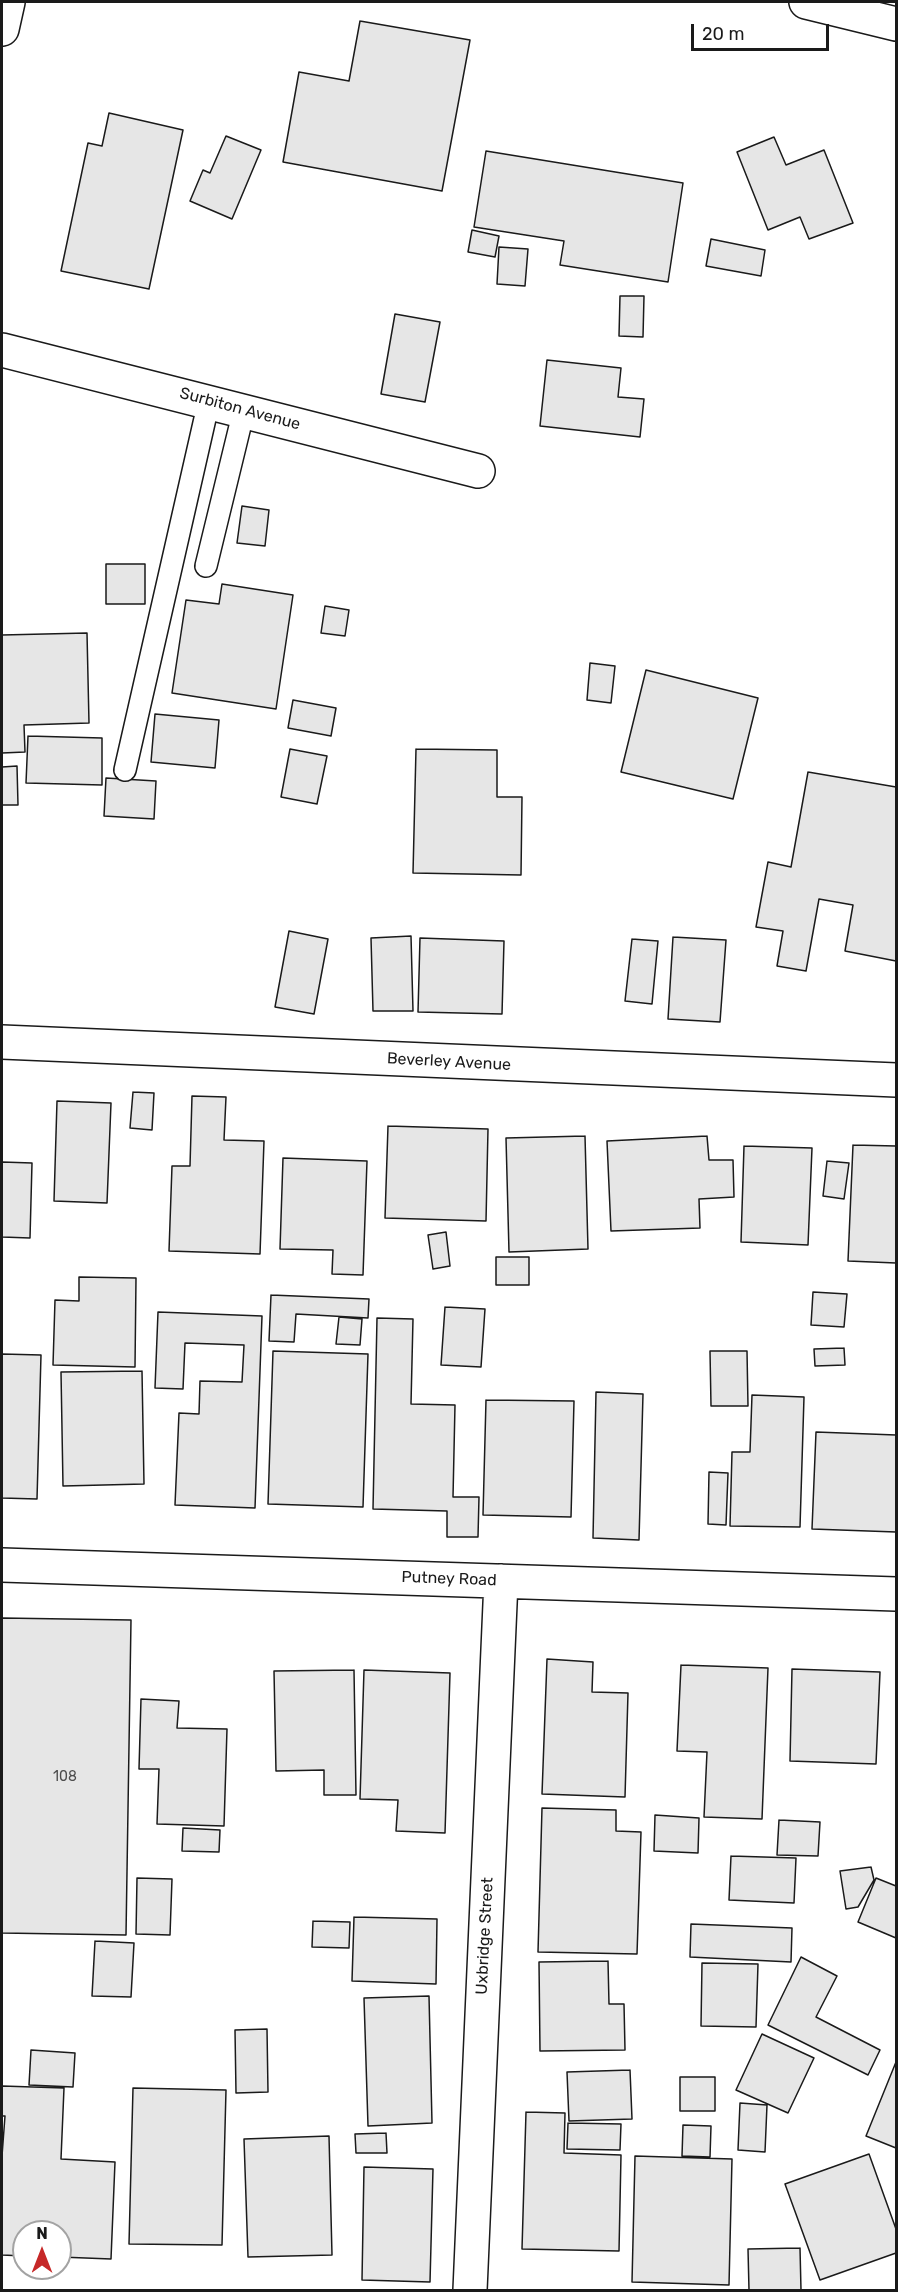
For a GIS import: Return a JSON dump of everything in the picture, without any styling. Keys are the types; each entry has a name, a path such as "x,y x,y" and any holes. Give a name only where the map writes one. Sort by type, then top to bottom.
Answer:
{"street":[{"path":"2,29 8,2"},
{"path":"806,2 897,24"},
{"name":"Surbiton Avenue","path":"2,350 478,471"},
{"name":"Beverley Avenue","path":"2,1042 897,1080"},
{"name":"Putney Road","path":"2,1565 897,1594"},
{"name":"Uxbridge Street","path":"470,2290 501,1581"}],"lane":[{"path":"125,770 209,401"},
{"path":"206,566 244,410"}],"building":[{"path":"360,21 470,40 442,191 283,162 299,72 349,81"},
{"path":"109,113 183,130 149,289 61,271 88,143 102,146"},
{"path":"226,136 261,150 232,219 190,201 203,170 210,173"},
{"path":"774,137 786,165 824,150 853,223 809,239 800,217 768,230 737,152"},
{"path":"486,151 683,183 668,282 560,265 564,241 474,227"},
{"path":"472,230 499,236 495,257 468,252"},
{"path":"711,239 765,250 761,276 706,266"},
{"path":"499,247 528,249 525,286 497,284"},
{"path":"620,296 644,296 643,337 619,336"},
{"path":"395,314 440,322 425,402 381,394"},
{"path":"547,360 621,368 618,397 644,399 640,437 540,426"},
{"path":"242,506 269,510 265,546 237,543"},
{"path":"106,564 145,564 145,604 106,604"},
{"path":"222,584 293,595 276,709 172,693 186,600 219,604"},
{"path":"325,606 349,610 345,636 321,633"},
{"path":"87,633 89,723 24,725 25,752 2,753 2,635"},
{"path":"590,663 615,666 611,703 587,700"},
{"path":"646,670 758,698 733,799 621,772"},
{"path":"293,700 336,708 331,736 288,728"},
{"path":"155,714 219,720 215,768 151,762"},
{"path":"28,736 102,738 102,785 26,783"},
{"path":"290,749 327,756 317,804 281,797"},
{"path":"416,749 497,750 497,797 522,797 521,875 413,873"},
{"path":"17,766 18,805 2,805 2,767"},
{"path":"808,772 896,787 896,961 845,951 853,905 819,899 806,971 777,966 783,931 756,927 768,862 791,867"},
{"path":"106,778 156,781 154,819 104,816"},
{"path":"289,931 328,939 314,1014 275,1007"},
{"path":"411,936 413,1011 373,1011 371,938"},
{"path":"673,937 726,940 720,1022 668,1019"},
{"path":"420,938 504,941 502,1014 418,1012"},
{"path":"632,939 658,941 652,1004 625,1001"},
{"path":"133,1092 154,1093 152,1130 130,1128"},
{"path":"192,1096 226,1097 224,1140 264,1141 260,1254 169,1251 172,1166 190,1166"},
{"path":"57,1101 111,1103 107,1203 54,1201"},
{"path":"388,1126 488,1129 486,1221 385,1218"},
{"path":"585,1136 588,1249 509,1252 506,1138"},
{"path":"707,1136 709,1160 733,1160 734,1197 699,1199 700,1228 611,1231 607,1141"},
{"path":"853,1145 896,1146 896,1263 848,1261"},
{"path":"744,1146 812,1148 808,1245 741,1242"},
{"path":"283,1158 367,1161 363,1275 332,1274 333,1250 280,1249"},
{"path":"827,1161 849,1163 844,1199 823,1196"},
{"path":"2,1162 32,1163 30,1238 2,1237"},
{"path":"446,1232 450,1266 433,1269 428,1235"},
{"path":"496,1257 529,1257 529,1285 496,1285"},
{"path":"79,1277 136,1278 135,1367 53,1365 55,1300 79,1301"},
{"path":"813,1292 847,1294 844,1327 811,1325"},
{"path":"271,1295 369,1299 368,1318 296,1314 294,1342 269,1341"},
{"path":"445,1307 485,1309 481,1367 441,1365"},
{"path":"158,1312 262,1316 255,1508 175,1505 179,1413 199,1414 200,1381 242,1382 244,1345 185,1343 183,1389 155,1388"},
{"path":"339,1317 362,1319 360,1345 336,1344"},
{"path":"377,1318 413,1319 411,1404 455,1405 453,1497 479,1497 478,1537 447,1537 447,1511 373,1509"},
{"path":"844,1348 845,1365 815,1366 814,1349"},
{"path":"273,1351 368,1354 363,1507 268,1504"},
{"path":"710,1351 747,1351 748,1406 711,1406"},
{"path":"2,1354 41,1355 37,1499 2,1498"},
{"path":"142,1371 144,1484 63,1486 61,1372"},
{"path":"596,1392 643,1394 639,1540 593,1538"},
{"path":"752,1395 804,1397 800,1527 730,1526 732,1452 750,1452"},
{"path":"486,1400 574,1401 571,1517 483,1515"},
{"path":"816,1432 896,1435 896,1532 812,1529"},
{"path":"709,1472 728,1473 726,1525 708,1524"},
{"path":"2,1618 131,1620 126,1935 2,1933"},
{"path":"547,1659 593,1662 592,1692 628,1693 625,1797 542,1794"},
{"path":"681,1665 768,1668 762,1819 704,1817 707,1752 677,1751"},
{"path":"792,1669 880,1672 876,1764 790,1761"},
{"path":"354,1670 356,1795 324,1795 324,1770 276,1771 274,1671"},
{"path":"364,1670 450,1673 445,1833 396,1831 398,1800 360,1799"},
{"path":"141,1699 179,1701 177,1728 227,1729 224,1826 157,1824 159,1769 139,1769"},
{"path":"542,1808 616,1810 616,1831 641,1832 637,1954 538,1952"},
{"path":"655,1815 699,1818 698,1853 654,1851"},
{"path":"779,1820 820,1822 818,1856 777,1855"},
{"path":"183,1828 220,1830 219,1852 182,1851"},
{"path":"731,1856 796,1858 794,1903 729,1900"},
{"path":"871,1867 874,1880 858,1907 846,1909 840,1871"},
{"path":"137,1878 172,1879 170,1935 136,1934"},
{"path":"876,1878 896,1886 896,1938 858,1922"},
{"path":"354,1917 437,1919 436,1984 352,1981"},
{"path":"313,1921 350,1922 349,1948 312,1947"},
{"path":"691,1924 792,1928 791,1962 690,1957"},
{"path":"95,1941 134,1943 131,1997 92,1996"},
{"path":"801,1957 837,1976 816,2017 880,2050 868,2075 768,2025"},
{"path":"608,1961 609,2004 624,2004 625,2050 540,2051 539,1962"},
{"path":"702,1963 758,1964 756,2027 701,2026"},
{"path":"429,1996 432,2123 368,2126 364,1998"},
{"path":"267,2029 268,2092 236,2093 235,2030"},
{"path":"762,2034 814,2058 788,2113 736,2090"},
{"path":"31,2050 75,2053 73,2087 29,2085"},
{"path":"896,2062 896,2148 866,2136"},
{"path":"630,2070 632,2119 569,2121 567,2072"},
{"path":"680,2077 715,2077 715,2111 680,2111"},
{"path":"2,2086 64,2088 61,2159 115,2162 111,2259 72,2257 72,2220 12,2220 12,2255 2,2255 2,2156 5,2116 2,2116"},
{"path":"133,2088 226,2090 222,2245 129,2244"},
{"path":"740,2103 767,2105 765,2152 738,2150"},
{"path":"526,2112 565,2113 564,2153 621,2155 619,2251 522,2249"},
{"path":"568,2123 621,2124 620,2150 567,2149"},
{"path":"683,2125 711,2126 710,2157 682,2156"},
{"path":"386,2133 387,2153 356,2153 355,2134"},
{"path":"329,2136 332,2255 248,2257 244,2139"},
{"path":"869,2154 896,2229 896,2253 820,2280 785,2184"},
{"path":"635,2156 732,2159 729,2285 632,2282"},
{"path":"364,2167 433,2169 430,2282 362,2280"},
{"path":"800,2248 801,2290 749,2290 748,2249"}]}
